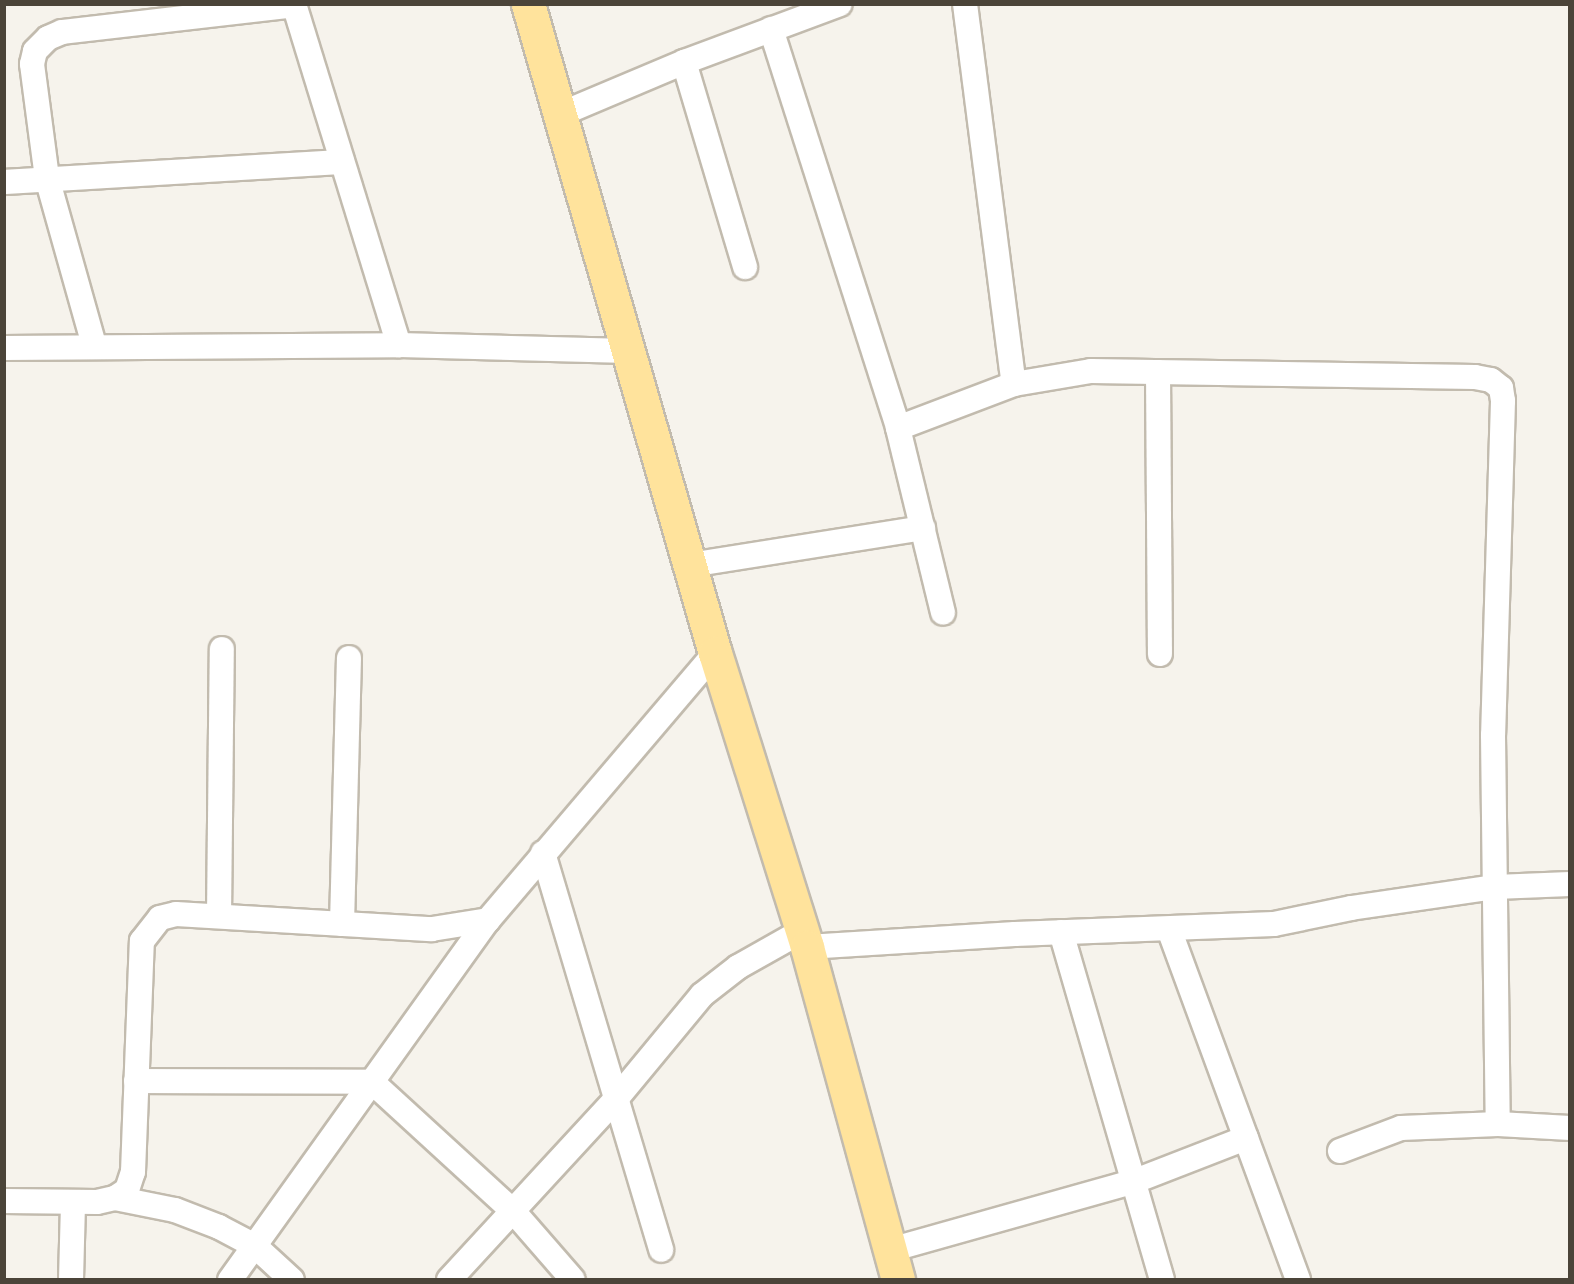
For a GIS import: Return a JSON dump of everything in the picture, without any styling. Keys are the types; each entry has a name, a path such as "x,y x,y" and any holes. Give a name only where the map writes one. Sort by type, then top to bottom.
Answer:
{"main road":[{"path":"528,4 715,653 804,939 894,1265"}],"street":[{"path":"561,114 684,62 840,4"},
{"path":"965,4 1014,384"},
{"path":"94,345 46,178 32,64 35,51 48,38 62,32 294,5 340,162 399,345"},
{"path":"771,29 898,428 943,613"},
{"path":"684,62 745,267"},
{"path":"4,182 340,162"},
{"path":"4,348 94,345 399,345 629,351"},
{"path":"898,428 1014,384 1091,371 1475,377 1491,380 1501,388 1493,735 1498,1124"},
{"path":"1158,372 1160,654"},
{"path":"690,565 923,528"},
{"path":"219,916 222,650"},
{"path":"230,1280 488,920 509,900 543,853 715,653"},
{"path":"342,924 349,658"},
{"path":"543,853 661,1250"},
{"path":"449,1280 616,1099 702,995 738,967 804,939 1274,924 1351,908 1495,887 1569,884"},
{"path":"115,1198 127,1190 133,1173 140,954 148,929 160,918 176,914 432,929 488,920"},
{"path":"1169,929 1298,1280"},
{"path":"1061,932 1162,1280"},
{"path":"136,1081 372,1082 513,1211 573,1280"},
{"path":"1340,1151 1401,1128 1498,1124 1569,1128"},
{"path":"894,1265 1135,1181 1246,1138"},
{"path":"4,1201 73,1202 115,1198 197,1218 255,1246 292,1280"},
{"path":"71,1280 73,1202"}]}
